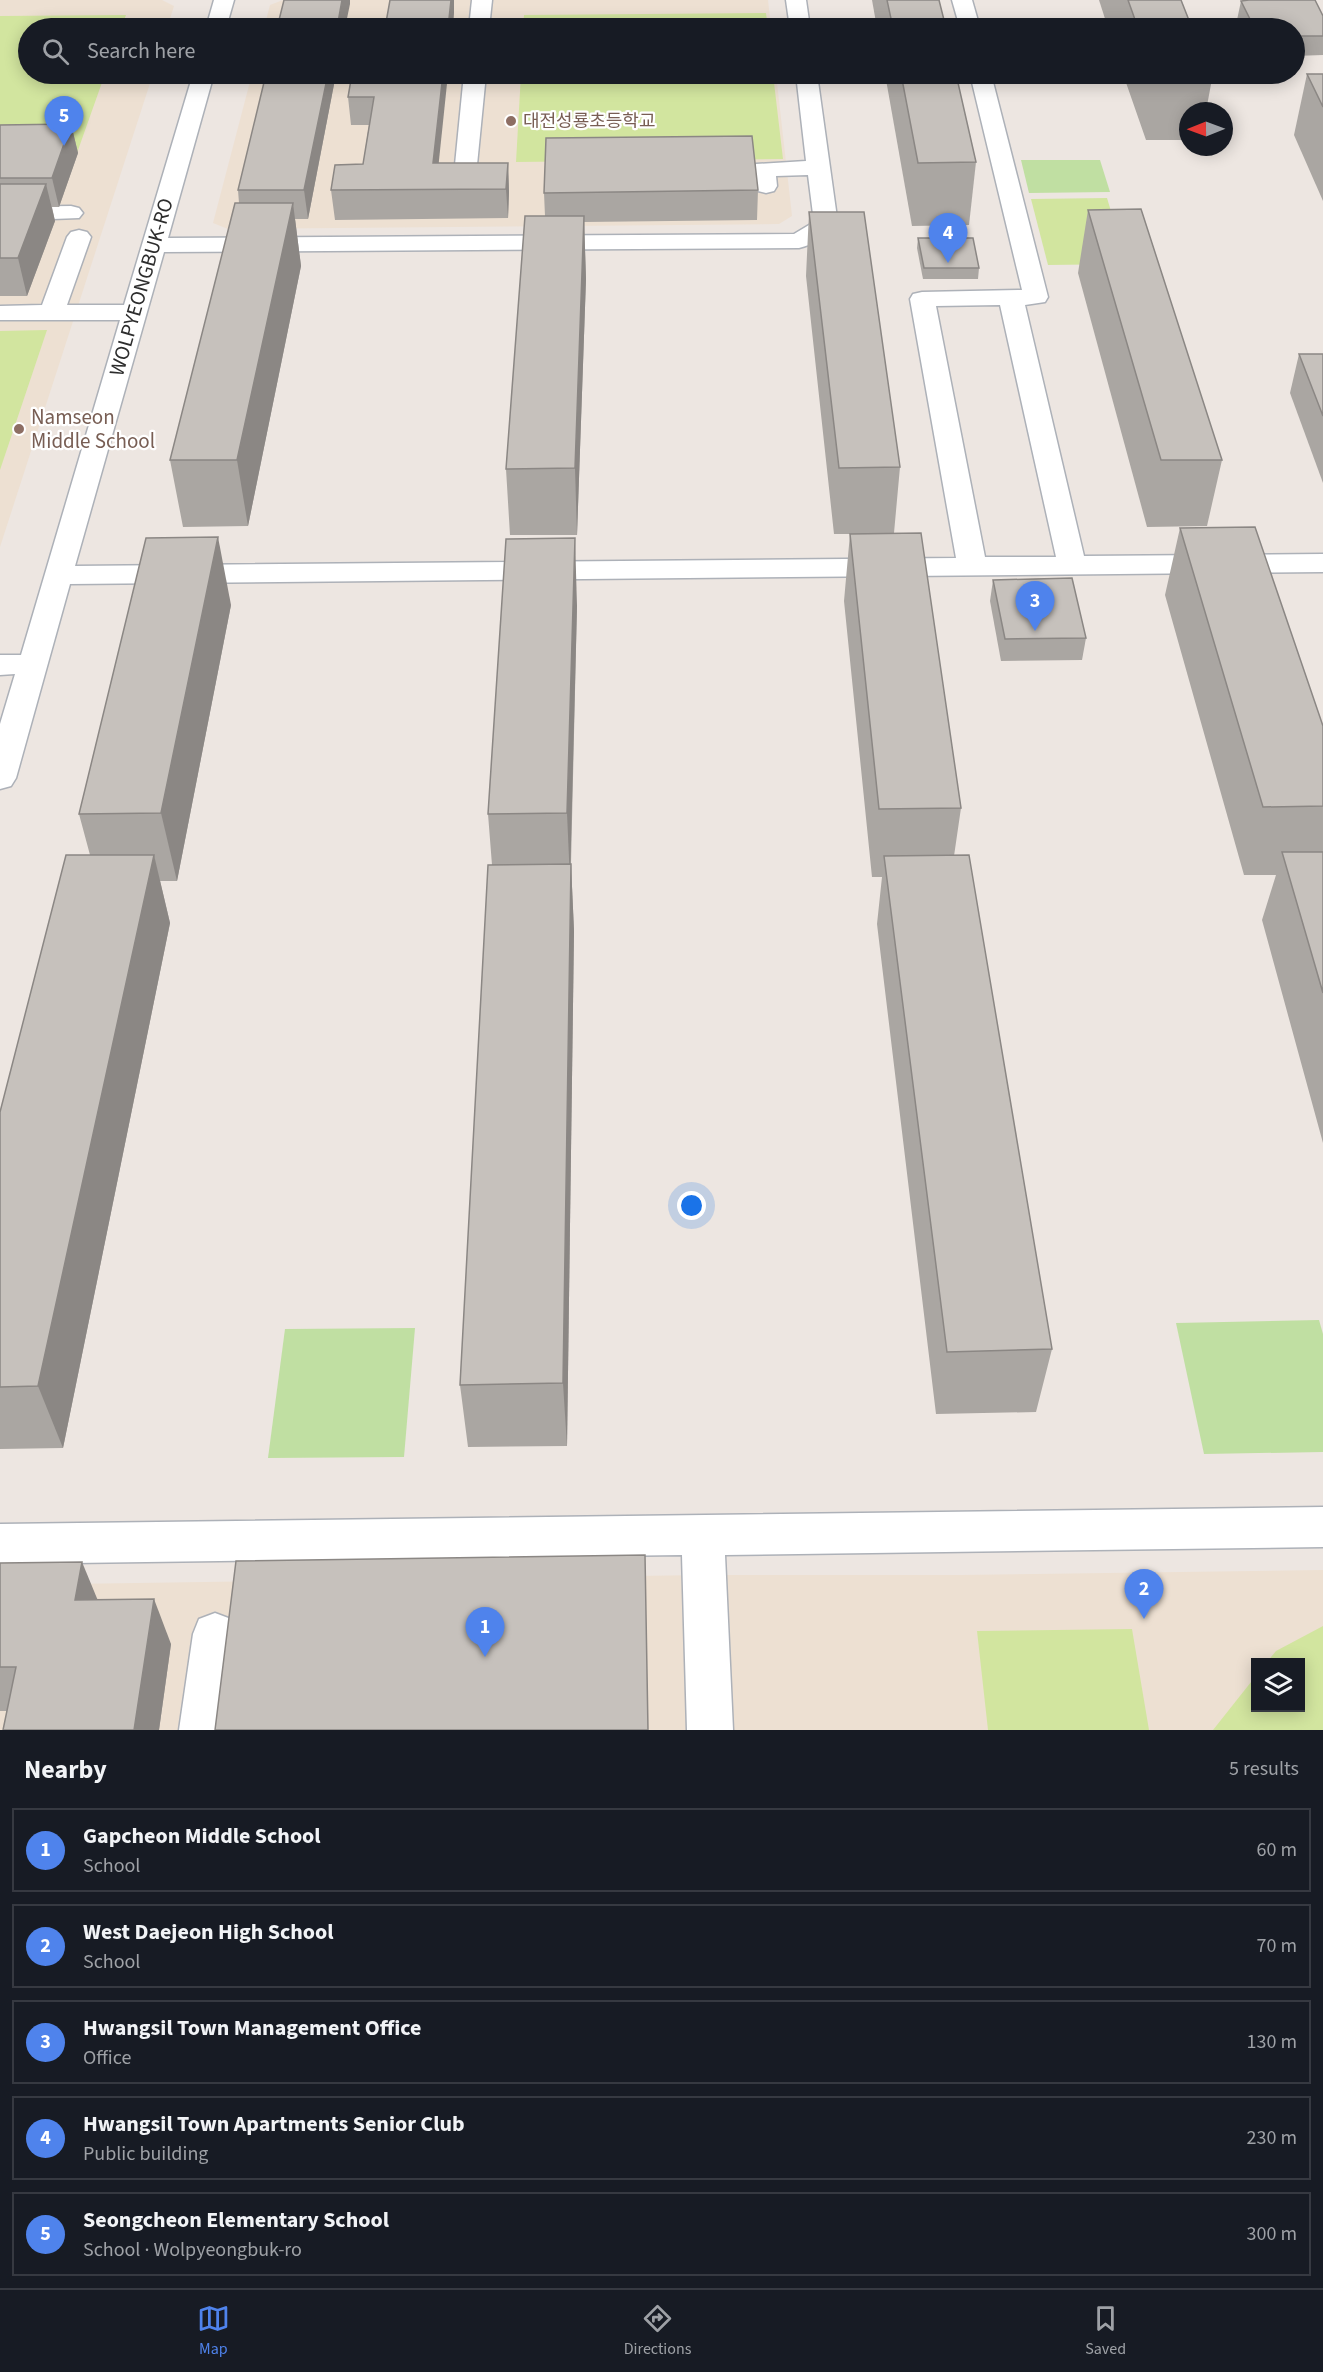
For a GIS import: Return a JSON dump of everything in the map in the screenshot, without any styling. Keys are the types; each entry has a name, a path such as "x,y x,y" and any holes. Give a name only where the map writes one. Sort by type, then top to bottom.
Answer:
{"street":[{"path":"219,18 224,0"},
{"path":"480,18 482,0"},
{"path":"796,0 799,18"},
{"path":"962,0 967,18"},
{"name":"WOLPYEONGBUK-RO","path":"0,778 200,84"},
{"path":"464,185 474,84"},
{"path":"153,245 799,241 826,225 807,84"},
{"path":"972,566 922,299 1036,297 983,84"},
{"path":"766,186 764,169 818,168"},
{"path":"0,214 71,213"},
{"path":"52,312 79,237"},
{"path":"1011,298 1072,565"},
{"path":"0,313 134,312"},
{"path":"58,575 1323,563"},
{"path":"0,665 32,664"},
{"path":"0,1544 1323,1527"},
{"path":"703,1535 710,1730"},
{"path":"202,1730 215,1634"}],"shaded area":[{"path":"0,0 162,0 174,6 170,18 18,18 18,84 150,84 0,547"},
{"path":"283,0 768,0 770,18 267,18 270,5"},
{"name":"대전성룡초등학교","path":"249,84 777,84 792,216 779,224 228,229 213,223"},
{"path":"1323,1570 1323,1730 0,1730 0,1585 704,1575 961,1575"}],"green space":[{"path":"766,13 767,18 524,18 524,15"},
{"path":"126,15 125,18 18,18 18,84 101,84 77,153 0,154 0,16"},
{"path":"520,84 774,84 783,159 516,162"},
{"path":"1021,160 1100,160 1110,192 1029,193"},
{"path":"1107,198 1127,264 1048,265 1031,199"},
{"path":"47,330 0,470 0,331"},
{"path":"1319,1320 1323,1334 1323,1452 1204,1454 1176,1323"},
{"path":"415,1328 404,1457 268,1458 285,1329"},
{"path":"1323,1626 1323,1730 1213,1730 1251,1682 1251,1712 1305,1712 1305,1658 1270,1658 1276,1651"},
{"path":"1132,1629 1149,1730 988,1730 977,1631"}],"building":[{"path":"284,0 342,0 339,18 280,18"},
{"path":"390,0 451,0 449,18 387,18"},
{"path":"887,0 939,0 944,18 891,18"},
{"path":"1128,0 1181,0 1188,18 1134,18"},
{"path":"1315,0 1323,16 1323,36 1305,36 1305,18 1250,18 1241,1"},
{"path":"1307,74 1323,74 1323,107"},
{"path":"264,84 326,84 304,190 238,190"},
{"path":"350,84 442,84 433,163 508,163 506,189 331,190 335,165 363,164 374,97 348,97"},
{"path":"903,84 958,84 976,162 918,163"},
{"path":"71,124 52,178 0,178 0,125"},
{"path":"752,136 758,190 544,193 546,138"},
{"path":"0,184 46,184 18,258 0,258"},
{"path":"235,203 293,203 237,460 170,460"},
{"path":"1141,209 1222,460 1161,460 1088,210"},
{"path":"809,212 864,212 900,467 839,468"},
{"path":"525,216 584,216 575,468 506,469"},
{"path":"918,238 973,238 979,268 924,268"},
{"path":"1299,354 1323,354 1323,416"},
{"path":"1255,527 1323,726 1323,806 1263,807 1180,528"},
{"path":"921,533 961,808 879,809 850,534"},
{"path":"218,537 161,813 79,814 146,538"},
{"path":"575,538 567,813 488,814 506,539"},
{"path":"1072,578 1086,638 1005,639 993,580"},
{"path":"1282,852 1323,852 1323,993"},
{"path":"66,855 154,855 38,1386 0,1387 0,1112"},
{"path":"969,855 1052,1349 947,1352 884,856"},
{"path":"571,864 563,1383 460,1385 488,865"},
{"path":"645,1555 648,1730 215,1730 236,1561"},
{"path":"82,1562 75,1600 154,1599 134,1730 3,1730 16,1667 0,1667 0,1563"}],"place":[{"name":"대전성룡초등학교","path":"511,121"},
{"name":"Seongcheon Elementary School","path":"64,146"},
{"name":"Hwangsil Town Apartments Senior Club","path":"948,263"},
{"name":"Namseon Middle School","path":"19,429"},
{"name":"Hwangsil Town Management Office","path":"1035,631"},
{"name":"West Daejeon High School","path":"1144,1619"},
{"name":"Gapcheon Middle School","path":"485,1657"}]}
